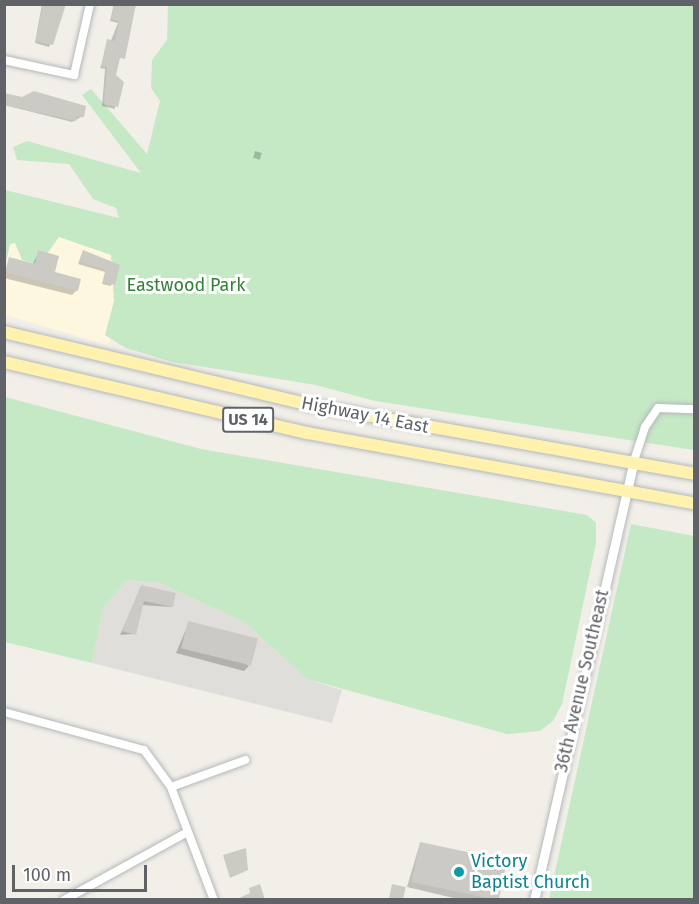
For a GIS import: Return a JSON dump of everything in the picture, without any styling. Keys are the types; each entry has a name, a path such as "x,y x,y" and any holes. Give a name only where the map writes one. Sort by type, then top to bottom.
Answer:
{"main road":[{"name":"Highway 14 East","path":"4,332 314,406 694,474"},
{"name":"Highway 14 East","path":"4,362 307,433 694,503"}],"street":[{"path":"4,60 74,75 90,4"},
{"path":"633,464 645,426 658,408 694,409"},
{"name":"36th Avenue Southeast","path":"534,900 633,464"},
{"path":"4,712 144,750 171,787 186,833 214,900"},
{"path":"171,787 245,760"},
{"path":"64,900 186,833"}],"shaded area":[{"path":"4,206 136,242 108,345 5,315"},
{"path":"127,580 160,583 244,622 307,679 342,690 332,723 92,663 103,608"}],"green space":[{"name":"Eastwood Park","path":"168,5 694,5 694,450 375,401 316,385 173,362 126,348 105,335 114,301 111,255 59,237 42,261 32,263 22,260 15,243 10,244 5,267 5,190 119,218 116,208 93,199 69,164 17,160 13,147 27,141 141,173 82,95 91,89 147,154 160,101 151,88 152,60 167,40"},
{"path":"5,397 201,449 587,515 596,523 596,543 562,704 553,721 540,731 507,734 307,679 244,622 160,583 127,580 103,608 92,663 5,642"},
{"path":"631,524 694,536 694,899 549,899"}],"building":[{"path":"43,4 66,4 53,45 36,41"},
{"path":"115,4 136,4 125,59 120,58 116,75 124,82 118,107 104,104 107,67 101,66 107,39 115,41 119,21 111,19"},
{"path":"34,91 86,106 84,117 77,116 76,121 4,105 4,93 22,97"},
{"path":"38,250 59,256 55,272 81,279 78,291 5,272 9,257 35,264"},
{"path":"83,250 120,265 115,285 103,282 106,270 79,261"},
{"path":"141,585 176,593 173,607 144,601 136,635 122,631"},
{"path":"188,621 258,638 251,666 181,648"},
{"name":"Victory Baptist Church","path":"420,842 507,861 499,900 411,882"},
{"path":"246,848 248,870 230,878 223,855"},
{"path":"260,884 265,900 235,900 250,893 249,888"},
{"path":"392,884 406,887 403,900 389,898"}],"place":[{"name":"Victory Baptist Church","path":"459,872"}]}
